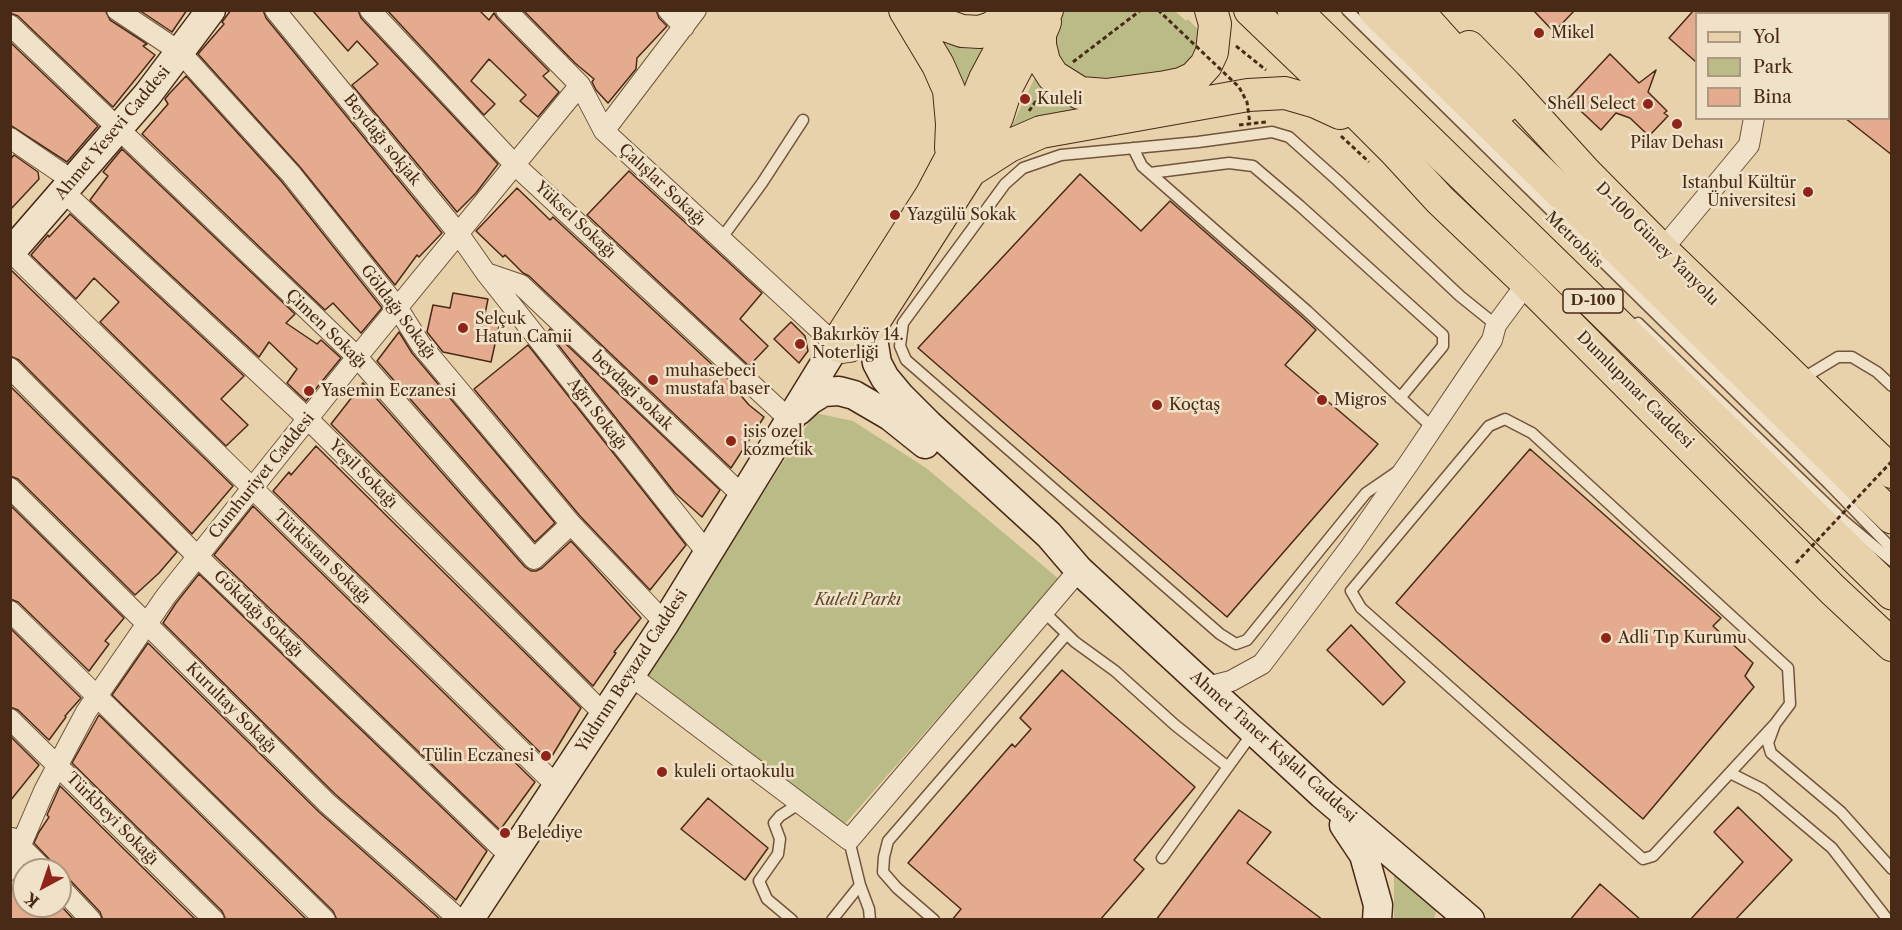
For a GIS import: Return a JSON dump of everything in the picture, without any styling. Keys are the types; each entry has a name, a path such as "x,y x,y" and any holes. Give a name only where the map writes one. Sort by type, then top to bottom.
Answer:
{"highway":[{"name":"D-100","path":"1294,10 1892,593"},
{"path":"1375,10 1892,517"},
{"path":"1416,10 1655,271 1695,323"}],"main road":[{"name":"Ahmet Yesevi Caddesi","path":"11,253 148,94 211,10"},
{"path":"905,10 938,64 949,90 958,169"},
{"path":"930,10 945,25 962,31 980,32 992,28 1011,16 1015,10"},
{"path":"958,169 986,79 1022,10"},
{"path":"1048,10 1007,86 997,117 958,169 871,326 849,346 836,345 932,194 958,169 1041,132 1247,101 1268,92 1295,95 1340,113"},
{"path":"1048,10 1040,34 1044,62 1053,76 1080,93 1092,95 1181,84 1194,78 1206,65 1212,52 1216,16"},
{"name":"Dumlupınar Caddesi","path":"1250,10 1395,151 1440,200 1527,283 1818,575 1892,645"},
{"name":"D-100 Güney Yanyolu","path":"1430,10 1506,85 1585,172 1662,250 1892,472"},
{"path":"1216,16 1340,113 1440,200"},
{"name":"Ahmet Taner Kışlalı Caddesi","path":"871,326 877,363 885,378 900,396 1050,535 1079,570 1322,794 1461,918"},
{"name":"Yıldırım Beyazıd Caddesi","path":"469,920 665,623 836,345"},
{"name":"Ahmet Taner Kışlalı Caddesi","path":"789,419 810,400 823,392 854,395 890,416 933,450 1053,555 1079,570"},
{"path":"1322,794 1364,855 1378,905 1377,920"}],"street":[{"name":"Göldağı Sokağı","path":"117,10 180,52 291,174 397,307 421,345 571,524 665,623"},
{"name":"Beydağı sokjak","path":"275,10 458,233 486,273"},
{"name":"Yüksel Sokağı","path":"370,10 516,165 789,419"},
{"name":"Çalışlar Sokağı","path":"506,10 580,85 604,131 836,345"},
{"path":"668,10 684,27"},
{"path":"604,131 696,10"},
{"name":"Çimen Sokağı","path":"10,25 357,357 534,559 571,524"},
{"name":"Cumhuriyet Caddesi","path":"10,870 16,841 86,712 146,623 397,307 580,85"},
{"path":"1662,250 1749,146 1754,120"},
{"name":"Yeşil Sokağı","path":"10,138 69,186 308,419 604,714"},
{"name":"Türkistan Sokağı","path":"11,253 557,786"},
{"name":"beydagi sokak","path":"486,273 521,285 744,497"},
{"name":"Ağrı Sokağı","path":"486,273 708,554"},
{"path":"1207,687 1231,681 1262,664 1351,546 1409,463 1492,340 1496,325 1527,283"},
{"name":"Gökdağı Sokağı","path":"10,368 197,556 510,856"},
{"name":"Kurultay Sokağı","path":"10,488 327,803 460,920"},
{"path":"630,675 849,840 1079,570"},
{"path":"10,611 325,920"},
{"name":"Türkbeyi Sokağı","path":"10,719 214,920"},
{"path":"16,841 32,858"},
{"path":"72,900 91,920"}],"lane":[{"name":"Metrobüs","path":"1347,10 1821,476 1892,549"},
{"path":"721,239 762,183 803,120"},
{"path":"1409,463 1366,493 1247,640 1236,644 1220,634 906,360 900,346 903,323 1005,184 1023,168 1061,155 1198,142 1272,132 1289,137 1460,296 1496,325"},
{"path":"1133,148 1142,166 1433,428"},
{"path":"1150,173 1229,163 1253,166 1294,200 1443,335 1443,346 1400,398"},
{"path":"1633,318 1844,521 1892,561"},
{"path":"1797,381 1838,357 1852,357 1877,372 1892,386"},
{"path":"1505,419 1532,433 1788,668 1790,704 1775,724 1653,856 1643,859 1361,608 1351,591 1489,426 1505,419"},
{"path":"1044,612 1066,635 1115,671 1228,767"},
{"path":"934,920 897,888 883,872 888,841 1066,635"},
{"path":"1775,724 1768,743 1772,753 1841,812 1892,869"},
{"path":"1162,858 1254,731"},
{"path":"1730,773 1762,789 1832,848 1888,920"},
{"path":"792,920 767,899 759,881 778,854 780,838 774,823 780,816 800,803"},
{"path":"849,840 860,885 869,909 870,920"},
{"path":"832,920 860,885"}],"path":[{"path":"1053,76 1141,10"},
{"path":"1158,10 1239,87 1247,102 1266,122"},
{"path":"1216,16 1295,95"},
{"path":"1239,125 1247,101"},
{"path":"1796,563 1892,461"}],"green space":[{"path":"1060,11 1175,11 1186,21 1188,19 1203,35 1201,45 1183,69 1088,84 1059,60 1054,35"},
{"path":"931,35 968,49 983,46 963,91"},
{"path":"1034,79 1077,111 1009,132"},
{"name":"Kuleli Parkı","path":"815,413 853,421 926,468 1059,579 844,825 645,676"},
{"path":"1394,865 1438,904 1434,919 1394,919"}],"building":[{"path":"10,10 105,10 110,20 147,44 143,46 155,55 113,107 18,16 10,13"},
{"path":"139,10 187,10 172,32"},
{"path":"231,10 263,10 266,18 442,233 419,257 417,255 395,285 300,167 198,54 224,24 222,22"},
{"path":"312,10 358,10 361,18 498,164 476,193 457,212 352,85 378,64 357,41 348,51"},
{"path":"387,10 479,10 489,20 494,13 549,71 543,76 559,92 538,117 520,101 526,95 489,59 471,81 495,104 484,115"},
{"path":"523,10 656,10 659,18 667,26 637,58 636,69 608,103 596,90 592,82 594,79"},
{"path":"1533,10 1575,10 1554,32"},
{"path":"1694,10 1696,10 1695,61 1669,38"},
{"path":"10,42 98,126 67,162 10,125"},
{"path":"1610,54 1639,83 1656,70 1648,92 1667,111 1664,113 1668,116 1649,136 1630,118 1616,113 1601,130 1568,99"},
{"path":"186,76 282,182 382,308 361,333 333,303 325,310 142,134 168,104 165,99"},
{"path":"1892,118 1892,155 1848,120 1890,120"},
{"path":"122,149 295,314 286,323 317,344 321,340 341,358 306,401 287,383 297,369 269,342 259,357 90,200 108,176 103,172"},
{"path":"14,155 38,172 39,179 10,210 10,160"},
{"path":"629,171 762,293 740,319 768,346 749,366 587,215"},
{"name":"Koçtaş","path":"1080,174 1141,231 1170,201 1302,317 1316,330 1285,365 1378,444 1227,617 918,348"},
{"path":"517,188 550,220 553,217 732,383 749,405 764,417 731,468 529,276 505,255 503,257 476,231"},
{"path":"70,214 244,376 221,399 248,425 226,446 100,322 119,302 94,278 76,299 31,255"},
{"path":"10,269 233,486 192,534 19,360 10,356"},
{"name":"Selçuk Hatun Camii","path":"453,293 488,299 485,314 501,317 491,362 443,352 427,332 433,305 450,308"},
{"path":"791,322 805,336 808,351 799,363 774,339"},
{"path":"550,329 720,490 702,517 675,493 548,332"},
{"path":"399,332 412,353 555,523 535,542 377,361"},
{"path":"528,345 686,545 650,590 580,516 474,389"},
{"path":"363,383 525,567 531,571 542,568 571,541 641,618 614,652 616,653 593,686 331,424"},
{"path":"10,386 177,552 135,595 18,479 10,476"},
{"path":"316,446 581,708 549,761 273,491 289,472 291,475"},
{"path":"1530,449 1721,618 1713,626 1753,663 1745,676 1754,687 1643,819 1396,603"},
{"path":"10,505 124,618 105,641 109,644 89,671 18,602 10,599"},
{"path":"253,506 535,782 500,830 214,555"},
{"path":"199,574 487,851 456,900 335,794 163,623"},
{"path":"1351,625 1405,682 1383,705 1327,650"},
{"path":"10,628 81,698 65,716 49,740 18,710 10,707"},
{"path":"148,643 319,812 441,920 337,920 333,911 112,695"},
{"path":"1062,670 1195,787 1134,860 1144,869 1100,920 952,920 961,909 908,863 1012,744 1015,747 1031,729 1020,718"},
{"path":"99,715 307,920 226,920 222,911 72,763"},
{"path":"10,736 39,765 10,801"},
{"path":"60,786 196,920 103,920 100,912 72,882 72,858 48,858 34,843 49,817 47,815"},
{"path":"708,798 768,848 745,880 681,829"},
{"path":"1738,807 1792,860 1735,920 1690,920 1743,862 1714,832"},
{"path":"1239,810 1271,832 1247,863 1323,920 1156,920"},
{"path":"1600,884 1641,920 1570,920"},
{"path":"12,890 12,918 72,918 74,920 10,920"}],"place":[{"name":"Mikel","path":"1539,33"},
{"name":"Kuleli","path":"1025,99"},
{"name":"Shell Select","path":"1648,104"},
{"name":"Pilav Dehası","path":"1677,124"},
{"name":"Istanbul Kültür Üniversitesi","path":"1808,192"},
{"name":"Yazgülü Sokak","path":"895,215"},
{"name":"Selçuk Hatun Camii","path":"463,328"},
{"name":"Bakırköy 14. Noterliği","path":"800,344"},
{"name":"muhasebeci mustafa baser","path":"653,380"},
{"name":"Yasemin Eczanesi","path":"309,391"},
{"name":"Migros","path":"1322,400"},
{"name":"Koçtaş","path":"1157,405"},
{"name":"isis ozel kozmetik","path":"731,441"},
{"name":"Adli Tıp Kurumu","path":"1606,638"},
{"name":"Tülin Eczanesi","path":"546,756"},
{"name":"kuleli ortaokulu","path":"662,772"},
{"name":"Belediye","path":"505,833"}]}
